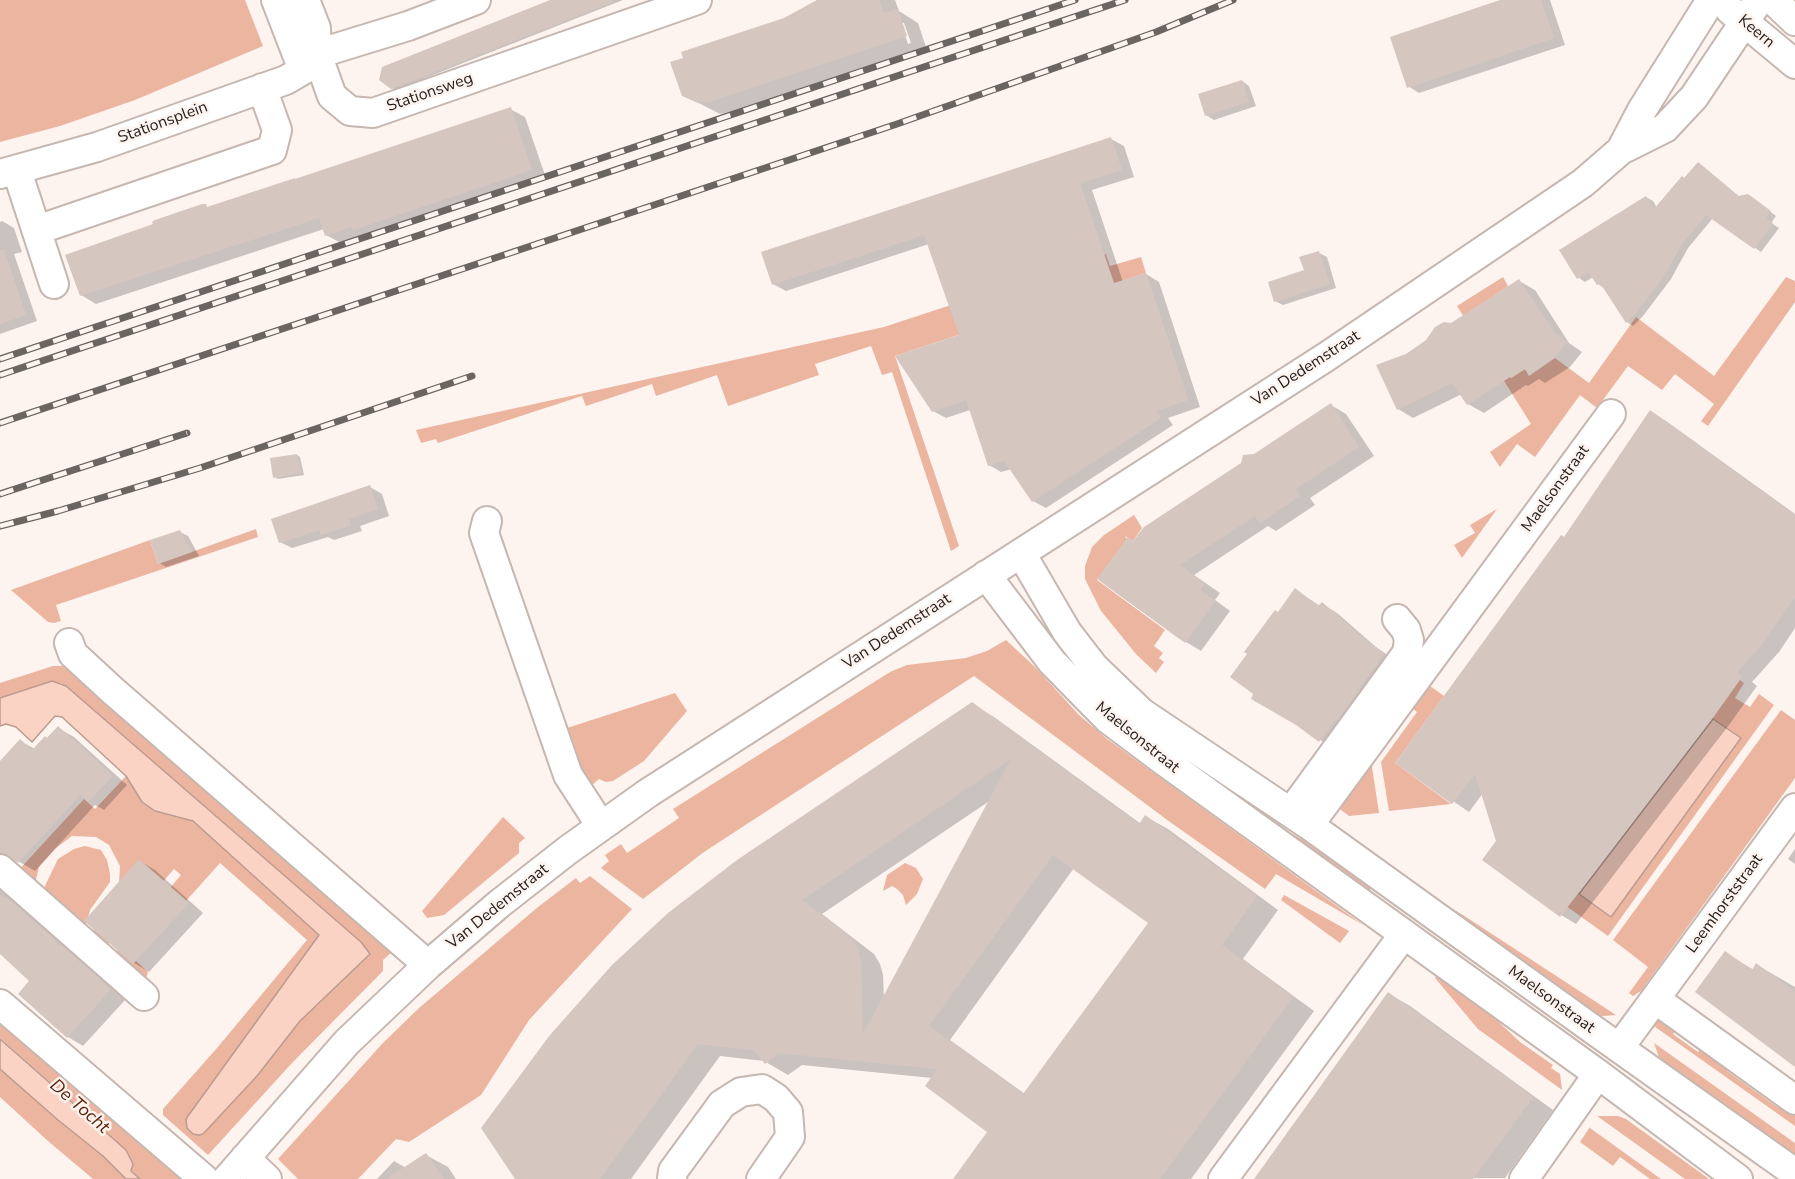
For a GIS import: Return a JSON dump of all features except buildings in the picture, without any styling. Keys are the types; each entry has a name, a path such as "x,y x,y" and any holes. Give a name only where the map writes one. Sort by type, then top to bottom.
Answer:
{"street":[{"path":"276,0 310,62"},
{"path":"306,0 316,28 310,62"},
{"path":"310,62 476,0"},
{"name":"Stationsweg","path":"310,62 332,96 350,111 373,113 697,0"},
{"name":"Van Dedemstraat","path":"1621,150 1642,110 1711,0"},
{"name":"Keern","path":"1718,0 1751,11 1795,64"},
{"name":"Keern","path":"1773,0 1795,21"},
{"name":"Van Dedemstraat","path":"236,1169 347,1041 428,965 499,904 601,826 648,793 1326,357 1583,183 1621,150 1665,128 1694,97 1751,11"},
{"name":"Stationsplein","path":"9,172 97,147 286,80 310,62"},
{"path":"37,231 272,150 277,130 262,88"},
{"path":"9,172 37,231 54,284"},
{"name":"Maelsonstraat","path":"1300,819 1611,414"},
{"path":"487,520 484,533 568,775 601,826"},
{"name":"Maelsonstraat","path":"1022,553 1067,632 1094,667 1142,712 1300,819 1795,1173"},
{"name":"Maelsonstraat","path":"986,575 1052,662 1108,718 1164,761 1598,1074 1738,1179"},
{"path":"1300,819 1407,653 1409,640 1406,630 1397,619"},
{"path":"69,643 73,654 112,690 428,965"},
{"name":"Leemhorststraat","path":"1619,1048 1795,808"},
{"path":"0,869 144,996"},
{"path":"1223,1179 1404,934"},
{"path":"1655,999 1795,1100"},
{"path":"0,1004 204,1179"},
{"path":"1524,1179 1598,1074"},
{"path":"672,1179 673,1171 722,1104 741,1092 762,1089 776,1098 788,1112 790,1137 761,1179"},
{"path":"236,1169 267,1179"}],"shaded area":[{"path":"0,0 245,0 263,46 135,100 60,126 0,142"},
{"path":"1106,254 1110,266 1141,257 1146,273 895,356 959,546 951,551 892,372 882,375 871,346 815,364 819,375 728,406 717,375 656,396 652,384 586,406 582,396 438,443 436,439 421,443 416,430 884,327"},
{"path":"1503,277 1508,286 1469,314 1511,378 1525,369 1529,376 1555,358 1589,383 1636,317 1714,376 1786,277 1795,281 1795,302 1708,426 1701,421 1714,404 1675,374 1662,390 1628,366 1597,408 1580,395 1535,457 1517,444 1500,467 1490,452 1531,424 1457,306"},
{"path":"1497,509 1462,558 1454,545 1475,533 1470,525"},
{"path":"1134,515 1142,528 1133,541 1125,536 1127,539 1097,580 1165,630 1154,646 1163,653 1159,658 1164,662 1156,673 1136,654 1101,611 1085,579 1085,566 1092,547 1104,535"},
{"path":"256,529 258,537 56,605 61,621 54,623 48,622 11,590 150,540 158,564"},
{"path":"1006,640 1035,667 1079,715 1107,739 1363,925 1276,874 1265,889 1170,822 974,676 704,852 643,899 601,868 609,861 605,855 621,844 627,853 679,818 673,809 890,672 907,665 966,658 987,651"},
{"path":"53,666 64,666 71,670 392,952 383,960 383,971 292,1063 208,1155 163,1115 163,1109 307,940 220,863 134,959 148,972 146,979 116,952 181,875 174,869 103,950 94,940 93,932 119,883 120,866 109,845 96,837 72,836 56,848 39,867 35,884 16,873 84,799 95,809 126,776 142,802 171,816 193,821 318,934 318,939 188,1116 203,1134 257,1076 300,1021 370,954 361,942 61,683 46,683 0,698 0,683"},
{"path":"1740,680 1744,683 1735,698 1750,707 1759,694 1774,705 1608,936 1566,906 1578,892 1611,917 1741,739 1712,719"},
{"path":"52,681 66,686 361,942 370,954 300,1021 257,1076 203,1134 193,1134 187,1128 188,1116 319,935 193,821 155,811 142,802 126,776 62,717 55,716 32,742 16,727 6,724 0,726 0,698"},
{"path":"1426,683 1444,696 1395,763 1451,804 1389,811 1381,762 1417,712 1409,706"},
{"path":"675,693 687,711 644,761 613,781 606,782 599,779 591,786 583,772 573,741 564,729"},
{"path":"1781,710 1795,720 1795,778 1641,991 1633,996 1629,993 1648,967 1613,940"},
{"path":"1713,719 1741,738 1611,917 1579,894"},
{"path":"1371,760 1379,813 1349,816 1336,806"},
{"path":"1261,814 1285,830 1353,867 1376,883 1364,897"},
{"path":"503,817 525,838 519,843 519,853 444,915 427,918 422,911"},
{"path":"85,846 101,850 107,860 110,882 90,910 84,932 43,890 58,859 74,849"},
{"path":"905,863 916,868 923,879 917,894 906,905 903,895 897,889 892,886 883,891 887,875"},
{"path":"590,876 632,909 529,1020 481,1095 409,1142 396,1139 358,1179 298,1179 278,1159 382,1044 419,1008 538,907 576,878 580,883"},
{"path":"1284,895 1349,931 1340,943 1281,900"},
{"path":"1443,907 1449,907 1463,915 1616,1015 1590,1017"},
{"path":"1440,972 1454,980 1520,1042 1553,1065 1551,1068 1560,1074 1562,1090 1478,1029 1435,978"},
{"path":"1667,1019 1680,1025 1673,1034 1698,1052 1705,1043 1725,1060 1727,1071 1777,1107 1789,1105 1795,1109 1795,1126 1651,1024"},
{"path":"0,1021 184,1179 140,1179 131,1170 126,1150 0,1038"},
{"path":"0,1039 126,1150 133,1164 131,1171 140,1179 126,1179 103,1156 0,1069"},
{"path":"1654,1043 1795,1143 1795,1162 1663,1069"},
{"path":"0,1069 103,1156 126,1179 93,1179 48,1141 0,1097"},
{"path":"1597,1116 1618,1116 1626,1119 1709,1179 1685,1179"},
{"path":"1590,1127 1661,1179 1650,1179 1620,1157 1613,1166 1580,1142"}],"railway":[{"path":"0,359 1075,0"},
{"path":"0,375 1125,0"},
{"path":"0,423 897,124 1156,32 1233,0"},
{"path":"0,526 200,468 472,376"},
{"path":"0,494 187,433"}],"water label":[{"name":"De Tocht","path":"79,1107"}]}
